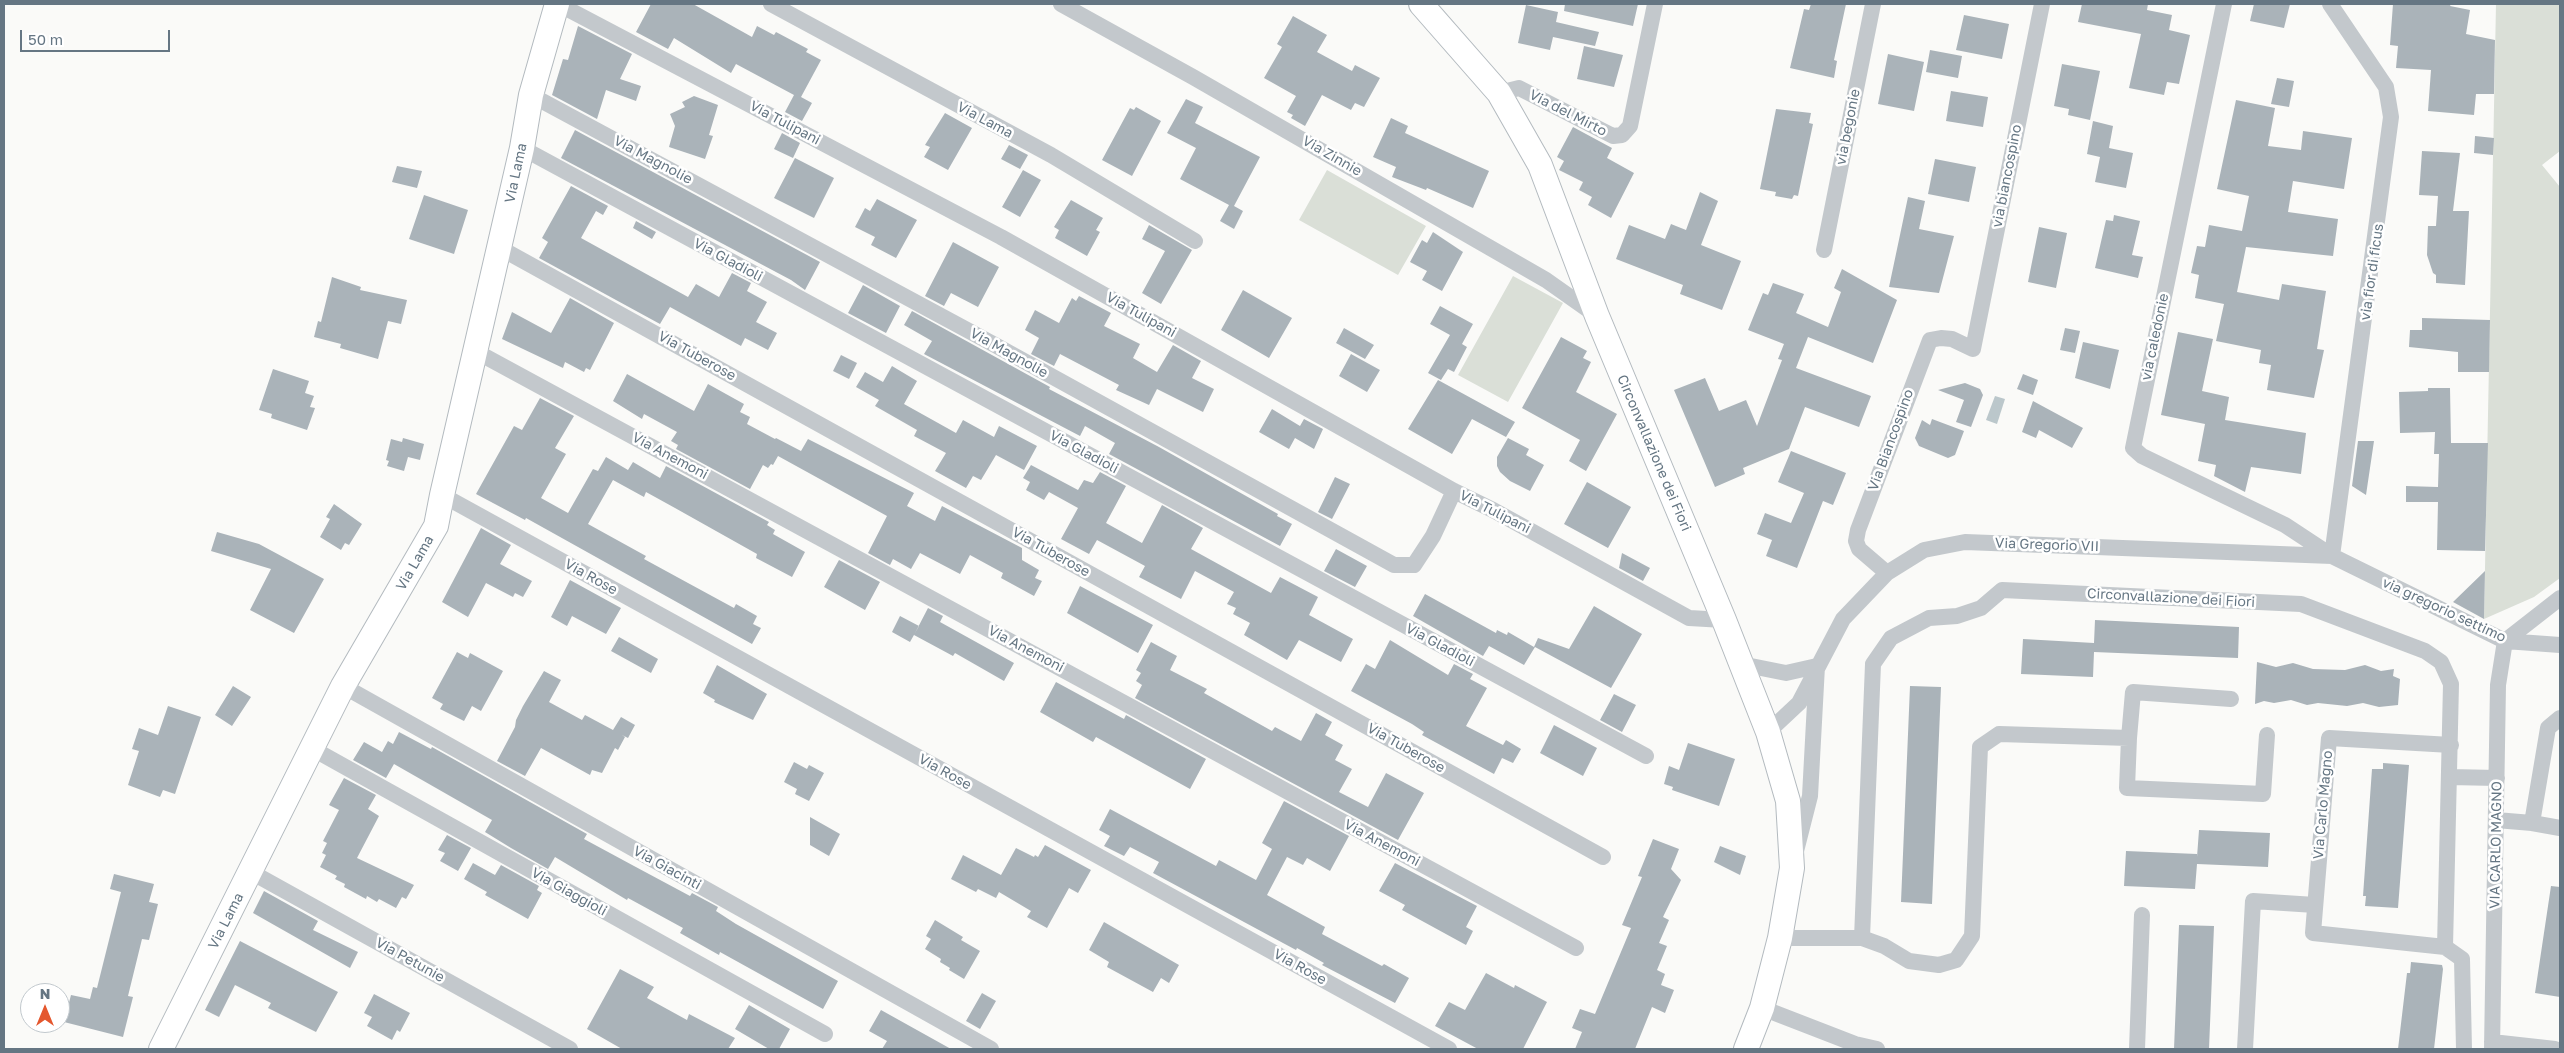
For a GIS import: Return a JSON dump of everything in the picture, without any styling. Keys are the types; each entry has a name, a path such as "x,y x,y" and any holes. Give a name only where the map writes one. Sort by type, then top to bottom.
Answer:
{"street":[{"name":"Via Lama","path":"162,1049 343,686 436,526 500,248 522,148 531,95 558,4"},
{"name":"Via Tulipani","path":"558,4 1001,237 1454,491 1493,510 1689,618 1724,620"},
{"name":"Via Lama","path":"771,4 1051,155 1195,241"},
{"name":"Via Zinnie","path":"1061,4 1193,76 1546,280 1597,316"},
{"name":"Circonvallazione dei Fiori","path":"1421,4 1499,92 1540,165 1597,316 1724,620 1768,732 1788,801 1792,868 1780,938 1762,1008 1746,1049"},
{"name":"Via del Mirto","path":"1499,92 1519,88 1613,136 1622,135 1630,126 1655,4"},
{"name":"via begonie","path":"1824,250 1873,4"},
{"name":"via biancospino","path":"1973,349 2042,4"},
{"name":"via caledonie","path":"2224,4 2133,448 2142,456 2286,525 2332,556"},
{"name":"via fior di ficus","path":"2330,4 2386,86 2391,117 2332,556"},
{"name":"Via Magnolie","path":"531,95 1004,350 1394,565 1414,565 1433,536 1454,491"},
{"name":"Via Gladioli","path":"522,148 1646,756"},
{"name":"Via Tuberose","path":"500,248 1603,857"},
{"name":"Via Biancospino","path":"1887,573 1859,549 1856,541 1858,530 1925,349 1930,340 1941,338 1952,339 1973,349"},
{"name":"Via Anemoni","path":"475,350 1576,948"},
{"name":"Via Rose","path":"442,494 1449,1049"},
{"name":"Via Gregorio VII","path":"1768,732 1799,703 1843,619 1887,573 1924,550 1965,542 2332,556"},
{"name":"via gregorio settimo","path":"2332,556 2505,641 2560,645"},
{"name":"Circonvallazione dei Fiori","path":"1862,938 1874,664 1891,638 1929,618 1957,616 1981,608 2002,590 2301,604 2425,651 2440,662 2451,684 2445,947"},
{"path":"2505,641 2560,598"},
{"name":"VIA CARLO MAGNO","path":"2492,1046 2498,685 2505,641"},
{"path":"1741,664 1786,673 1817,666"},
{"name":"Via Gregorio VII","path":"1792,868 1810,796 1817,666"},
{"name":"Via Giacinti","path":"343,686 991,1049"},
{"path":"2230,699 2134,692 2129,738 2127,788 2263,794 2267,735"},
{"path":"2532,823 2548,728 2560,718"},
{"path":"1780,938 1862,938 1884,946 1909,961 1939,965 1956,960 1972,936 1980,747 1999,734 2129,738"},
{"name":"Via Carlo Magno","path":"2445,947 2313,932 2329,738 2451,745"},
{"name":"Via Giaggioli","path":"313,749 825,1034"},
{"name":"Via Carlo Magno","path":"2450,776 2497,778"},
{"path":"2496,820 2560,828"},
{"name":"Via Petunie","path":"251,872 570,1049"},
{"path":"2245,1049 2253,902 2315,906"},
{"path":"2137,1049 2142,915"},
{"path":"2445,947 2462,959 2464,1049"},
{"path":"1762,1008 1854,1044 1877,1049"},
{"path":"2492,1046 2555,1049"}],"shaded area":[{"path":"2496,4 2560,4 2560,151 2542,165 2560,187 2560,578 2534,597 2484,619"},
{"path":"1327,170 1426,226 1398,275 1299,220"},
{"path":"1513,276 1563,303 1508,402 1458,375"},
{"path":"1995,396 2005,399 1997,424 1986,420"}],"building":[{"path":"651,4 693,4 752,37 757,26 774,35 776,32 808,49 806,52 821,60 801,97 812,103 802,121 785,112 794,95 736,64 731,73 674,38 668,49 636,32"},
{"path":"1565,4 1638,4 1633,26 1564,11"},
{"path":"1811,4 1846,4 1834,60 1837,61 1834,78 1790,68 1804,9 1809,10"},
{"path":"2082,4 2148,4 2147,10 2172,15 2169,30 2190,35 2179,84 2167,82 2164,95 2129,88 2141,34 2078,22"},
{"path":"2254,4 2290,4 2284,28 2250,21"},
{"path":"2393,4 2451,4 2450,6 2470,10 2466,34 2495,40 2494,94 2476,94 2474,115 2428,111 2431,70 2396,68 2398,46 2390,45"},
{"path":"1526,5 1558,12 1556,22 1599,32 1595,46 1553,37 1550,50 1518,43"},
{"path":"1964,15 2009,24 2002,59 1956,50"},
{"path":"1293,16 1327,35 1317,52 1352,71 1355,65 1380,78 1364,107 1355,103 1351,110 1322,95 1305,126 1291,118 1293,115 1287,112 1296,96 1264,78 1282,47 1277,44"},
{"path":"578,26 632,54 620,79 641,86 636,101 606,90 597,119 552,95 563,59 568,60"},
{"path":"1584,46 1623,55 1614,87 1577,79"},
{"path":"1930,50 1962,56 1958,78 1926,72"},
{"path":"1888,54 1924,62 1914,111 1878,104"},
{"path":"2062,64 2100,71 2090,120 2068,115 2069,109 2054,106"},
{"path":"2277,78 2294,81 2289,107 2271,104"},
{"path":"1951,91 1988,97 1983,127 1946,121"},
{"path":"694,96 718,105 709,135 713,136 705,159 669,147 675,126 670,114 685,107 682,102"},
{"path":"1186,99 1203,107 1195,123 1260,157 1234,206 1243,211 1234,229 1220,221 1229,205 1180,179 1196,148 1167,133"},
{"path":"2236,100 2275,108 2268,146 2301,150 2303,131 2352,138 2344,189 2293,181 2288,212 2338,219 2333,256 2246,247 2237,292 2279,300 2282,284 2326,291 2317,349 2324,350 2314,398 2267,390 2271,365 2259,363 2261,350 2216,341 2224,304 2195,298 2199,275 2191,273 2197,246 2205,247 2209,225 2242,231 2249,196 2217,189"},
{"path":"1136,107 1161,121 1132,176 1102,160 1130,108 1134,110"},
{"path":"1776,109 1811,113 1809,123 1813,124 1798,196 1794,195 1792,199 1775,196 1776,192 1760,189"},
{"path":"945,113 972,128 948,170 924,157 930,147 925,145"},
{"path":"1391,118 1408,126 1405,133 1489,171 1473,208 1427,188 1426,190 1392,177 1396,167 1373,157"},
{"path":"2093,121 2113,126 2109,148 2133,153 2126,188 2095,182 2100,157 2087,154"},
{"path":"1573,127 1612,148 1607,158 1634,173 1611,218 1588,205 1592,197 1579,190 1583,182 1559,170 1564,161 1557,157"},
{"path":"575,130 820,262 805,290 791,280 561,158"},
{"path":"782,133 800,143 793,158 774,149"},
{"path":"2475,136 2494,138 2493,155 2474,153"},
{"path":"1009,145 1028,155 1020,169 1001,159"},
{"path":"2422,151 2460,153 2453,211 2469,211 2465,285 2436,283 2436,275 2433,273 2427,255 2428,226 2436,226 2438,196 2419,195"},
{"path":"795,158 834,178 814,218 774,198"},
{"path":"1935,159 1976,167 1969,202 1928,194"},
{"path":"397,166 422,171 417,188 392,182"},
{"path":"1023,170 1041,180 1020,217 1002,207"},
{"path":"571,186 608,206 603,215 596,211 581,238 688,297 696,284 719,297 732,273 751,283 747,291 767,302 756,322 777,333 768,350 745,338 741,346 670,307 660,324 539,258 548,242 542,238"},
{"path":"1700,192 1718,201 1701,245 1741,261 1722,310 1680,294 1683,285 1616,259 1629,225 1665,239 1671,224 1686,230"},
{"path":"424,195 468,210 454,254 409,239"},
{"path":"1908,197 1925,201 1919,229 1954,236 1939,293 1889,287"},
{"path":"877,199 917,220 896,258 871,245 875,237 855,227 865,208 870,211"},
{"path":"1071,200 1103,218 1096,230 1100,232 1087,256 1055,238 1059,230 1054,227"},
{"path":"2114,215 2140,221 2132,255 2143,257 2138,278 2095,268 2106,220 2113,221"},
{"path":"636,221 656,232 652,239 633,228"},
{"path":"1149,225 1192,250 1161,304 1142,293 1165,251 1142,239"},
{"path":"2039,227 2067,233 2056,288 2028,282"},
{"path":"1433,232 1463,252 1442,291 1422,280 1427,271 1410,262 1422,240 1427,243"},
{"path":"953,242 999,267 978,307 951,293 944,306 925,296"},
{"path":"1842,269 1897,300 1873,363 1808,337 1796,368 1871,396 1859,427 1805,407 1789,449 1743,468 1745,474 1715,487 1674,390 1705,378 1719,411 1746,400 1757,426 1782,360 1778,359 1784,344 1748,330 1763,293 1768,295 1773,283 1804,294 1796,313 1828,327 1841,292 1834,288"},
{"path":"332,277 361,287 360,290 407,300 401,324 388,321 378,359 340,348 341,344 314,337 318,321 321,322"},
{"path":"863,285 900,306 886,333 848,313"},
{"path":"1243,290 1292,318 1269,358 1221,330"},
{"path":"1079,296 1111,313 1104,326 1140,344 1133,358 1157,372 1173,345 1201,361 1192,378 1214,389 1203,412 1157,389 1149,405 1116,390 1119,385 1060,354 1054,366 1031,354 1039,338 1025,330 1035,310 1059,323 1072,298 1076,301"},
{"path":"570,298 614,323 590,370 586,368 584,372 565,362 563,368 502,339 512,312 551,333"},
{"path":"1440,306 1473,324 1462,344 1467,347 1454,372 1448,369 1441,380 1428,373 1450,335 1430,324"},
{"path":"912,311 1050,387 1049,389 1159,447 1278,514 1277,516 1292,524 1280,546 1109,454 1115,443 1085,426 1080,436 924,354 932,341 904,325"},
{"path":"2422,318 2490,320 2489,372 2458,372 2458,352 2409,347 2410,330 2422,330"},
{"path":"1344,328 1374,345 1365,359 1336,343"},
{"path":"2065,328 2080,331 2075,353 2060,350"},
{"path":"2178,332 2213,339 2202,391 2229,397 2225,420 2306,433 2301,474 2251,467 2245,492 2214,476 2216,465 2198,461 2205,424 2161,415"},
{"path":"1561,337 1587,351 1583,358 1591,362 1576,392 1617,414 1586,471 1569,461 1580,440 1522,408"},
{"path":"2083,342 2119,350 2110,389 2075,378"},
{"path":"1351,354 1380,370 1367,392 1339,376"},
{"path":"841,355 857,363 849,379 833,371"},
{"path":"892,366 917,381 904,404 956,433 963,420 994,437 999,426 1037,446 1024,470 996,455 981,480 973,476 966,488 935,471 946,453 914,436 917,430 875,406 879,400 856,387 865,372 883,382"},
{"path":"273,369 309,381 305,393 314,396 310,407 315,408 307,430 271,418 272,414 259,410"},
{"path":"627,374 694,411 708,384 744,404 740,412 750,417 747,424 775,439 801,451 808,439 914,493 907,506 935,521 942,506 1022,548 1022,560 1039,570 1035,578 1042,581 1034,596 1001,578 1003,573 970,555 960,574 920,553 911,569 893,559 890,565 868,553 887,516 778,456 773,465 771,464 768,468 763,465 750,489 676,449 678,445 671,441 677,432 644,414 642,419 613,401"},
{"path":"2023,374 2038,380 2033,395 2017,389"},
{"path":"1438,380 1515,422 1506,437 1472,419 1452,454 1408,429"},
{"path":"1965,383 1980,389 1983,395 1971,427 1956,422 1964,400 1938,390"},
{"path":"2428,388 2450,388 2451,443 2488,443 2485,551 2437,550 2438,502 2406,502 2406,486 2438,487 2439,454 2434,454 2435,432 2400,433 2399,392 2428,391"},
{"path":"540,398 574,416 555,448 566,454 541,498 568,513 593,469 598,471 606,457 628,470 633,462 660,478 666,466 769,522 767,525 775,530 773,534 805,552 792,577 756,558 757,554 646,492 644,497 613,480 588,524 646,556 644,559 688,583 734,608 736,604 757,616 753,624 761,628 752,644 526,518 525,520 476,494 514,426 522,430"},
{"path":"2033,401 2083,428 2072,448 2039,430 2036,438 2022,432"},
{"path":"1272,409 1300,426 1304,419 1323,429 1314,449 1295,438 1289,449 1259,432"},
{"path":"1932,419 1964,431 1955,455 1948,458 1919,446 1915,438 1922,420 1930,425"},
{"path":"403,438 424,444 420,460 408,457 404,471 387,466 389,461 386,460 391,439 402,442"},
{"path":"1508,438 1529,449 1526,455 1544,465 1530,491 1510,481 1500,472 1497,466 1497,457"},
{"path":"2358,441 2374,441 2366,495 2352,486"},
{"path":"1791,451 1846,473 1833,505 1823,501 1797,568 1766,556 1772,540 1757,534 1765,513 1791,523 1804,493 1778,482"},
{"path":"1031,465 1078,490 1084,480 1093,483 1100,472 1126,486 1106,523 1142,543 1162,505 1203,528 1191,549 1271,593 1280,577 1318,597 1309,615 1353,639 1341,662 1299,640 1287,660 1244,635 1250,623 1233,614 1236,608 1227,604 1234,592 1195,571 1181,599 1139,577 1145,566 1097,540 1089,554 1061,539 1078,508 1049,492 1044,500 1026,490 1030,482 1023,478"},
{"path":"1335,477 1350,484 1332,519 1318,512"},
{"path":"1587,482 1631,507 1608,548 1564,524"},
{"path":"334,504 362,524 349,545 345,543 341,550 320,537 330,519 326,517"},
{"path":"481,528 511,545 500,564 532,581 523,597 515,593 513,597 486,583 468,617 442,602"},
{"path":"217,532 259,544 324,579 294,633 250,610 271,569 211,551"},
{"path":"1336,549 1367,566 1355,587 1324,571"},
{"path":"1622,553 1650,568 1643,581 1619,568"},
{"path":"839,560 880,582 865,610 824,587"},
{"path":"2485,571 2484,619 2453,602"},
{"path":"570,580 621,608 606,634 572,616 567,626 551,617"},
{"path":"1080,586 1153,625 1138,653 1067,613"},
{"path":"1425,594 1496,633 1497,630 1507,635 1508,632 1534,647 1538,638 1569,649 1594,606 1642,634 1611,688 1535,647 1524,665 1489,646 1483,656 1413,616"},
{"path":"928,608 943,616 940,622 1014,663 1004,681 955,653 953,656 914,635"},
{"path":"900,616 919,626 910,642 892,632"},
{"path":"2095,620 2239,627 2238,658 2094,652 2093,677 2021,674 2023,639 2094,643"},
{"path":"619,637 658,659 651,673 611,651"},
{"path":"1390,640 1448,675 1454,664 1473,674 1470,679 1487,688 1466,726 1503,745 1506,740 1521,749 1513,763 1502,758 1494,774 1422,735 1424,732 1412,724 1351,691 1366,664 1375,669"},
{"path":"1151,642 1177,656 1170,670 1207,689 1204,693 1272,731 1275,727 1301,741 1316,713 1332,722 1325,735 1343,745 1335,760 1352,769 1339,792 1368,807 1386,773 1424,793 1398,840 1135,698 1142,685 1136,681 1141,673 1136,670"},
{"path":"457,652 468,658 470,653 503,671 481,711 472,706 464,721 440,709 443,704 432,698"},
{"path":"2257,662 2276,667 2293,663 2313,669 2345,670 2365,665 2381,671 2394,669 2393,676 2400,679 2398,705 2379,707 2363,703 2347,706 2318,703 2307,705 2291,700 2274,703 2264,701 2255,704"},
{"path":"717,665 767,694 753,720 714,702 715,700 703,693"},
{"path":"544,671 561,680 549,702 582,720 585,715 613,730 621,717 635,725 628,738 622,735 625,737 618,750 615,748 602,773 592,770 590,775 541,748 525,776 497,761 515,727 516,720 523,706"},
{"path":"1056,682 1124,719 1126,715 1206,759 1190,789 1096,737 1093,742 1040,712"},
{"path":"233,686 251,697 232,726 215,715"},
{"path":"1910,686 1941,687 1932,904 1901,902"},
{"path":"1614,694 1636,705 1622,732 1600,720"},
{"path":"168,706 201,717 175,794 163,790 160,797 128,785 139,751 132,749 139,728 158,735"},
{"path":"1554,725 1597,748 1583,776 1540,753"},
{"path":"399,732 431,749 432,747 587,834 584,839 690,896 692,893 718,907 716,911 736,924 838,981 823,1009 720,952 719,955 680,933 683,928 628,898 627,900 555,857 548,869 511,848 485,832 492,820 394,764 386,778 353,760 364,742 382,752 388,741 393,744"},
{"path":"1688,743 1735,759 1719,806 1672,790 1673,787 1664,784 1669,766 1679,770"},
{"path":"794,762 807,769 809,765 824,773 809,801 795,794 797,789 784,782"},
{"path":"2383,763 2409,765 2398,908 2365,906 2366,896 2363,896 2372,769 2383,769"},
{"path":"344,778 376,795 368,809 379,816 357,858 414,885 406,899 402,897 396,908 379,899 377,902 367,896 366,899 344,887 345,884 335,879 337,876 320,867 326,855 322,853 327,843 323,841 339,810 329,805"},
{"path":"1284,801 1349,836 1330,871 1307,858 1303,865 1287,857 1267,895 1325,927 1322,934 1409,978 1395,1003 1322,965 1324,963 1297,948 1296,950 1153,873 1159,862 1130,847 1124,856 1104,846 1110,836 1099,830 1110,809 1216,866 1219,860 1256,880 1272,849 1262,843"},
{"path":"810,817 840,834 829,856 810,845"},
{"path":"2199,830 2270,833 2268,867 2197,864 2195,889 2124,886 2126,851 2197,854 2197,857"},
{"path":"447,835 471,848 458,871 440,861 445,853 438,850"},
{"path":"1653,839 1679,849 1671,869 1681,880 1663,917 1669,920 1659,943 1667,946 1657,970 1665,974 1661,985 1674,990 1665,1013 1652,1007 1635,1049 1575,1049 1582,1032 1572,1028 1580,1009 1595,1014 1631,928 1622,925 1642,877 1638,876"},
{"path":"1045,845 1091,870 1078,893 1069,888 1047,928 1027,917 1031,911 999,892 996,898 978,889 976,892 951,879 963,855 1001,875 1016,848 1034,857 1035,855 1038,857"},
{"path":"1720,846 1746,856 1740,875 1714,862"},
{"path":"473,863 495,875 501,865 539,886 537,890 542,893 528,919 485,895 487,892 464,879"},
{"path":"1395,863 1477,906 1466,927 1473,931 1466,945 1402,910 1405,905 1379,891"},
{"path":"114,874 154,884 149,902 158,904 149,940 142,939 128,996 133,997 123,1037 70,1024 71,995 90,999 93,987 97,988 121,892 110,889"},
{"path":"2551,886 2560,887 2560,997 2535,993"},
{"path":"264,891 318,921 313,930 358,952 350,968 253,913"},
{"path":"935,920 963,937 961,940 980,951 964,979 949,970 950,968 940,962 941,959 925,949 931,939 926,936"},
{"path":"1104,922 1179,965 1169,983 1161,978 1153,992 1107,967 1109,962 1089,950"},
{"path":"2179,925 2214,926 2209,1049 2174,1049"},
{"path":"240,941 338,992 316,1032 268,1008 271,1003 235,985 219,1017 205,1010"},
{"path":"2411,962 2442,965 2434,1049 2398,1049 2407,973 2410,973"},
{"path":"620,969 654,987 647,998 687,1020 689,1014 735,1038 728,1049 622,1049 587,1029"},
{"path":"1486,973 1514,988 1515,985 1547,1002 1523,1049 1478,1049 1435,1026 1449,1002 1465,1010"},
{"path":"982,993 996,1001 980,1029 966,1021"},
{"path":"374,994 410,1013 400,1032 397,1030 392,1040 367,1026 372,1017 364,1013"},
{"path":"749,1005 790,1029 779,1049 769,1049 735,1029"},
{"path":"881,1010 951,1049 882,1049 887,1041 869,1031"}]}
